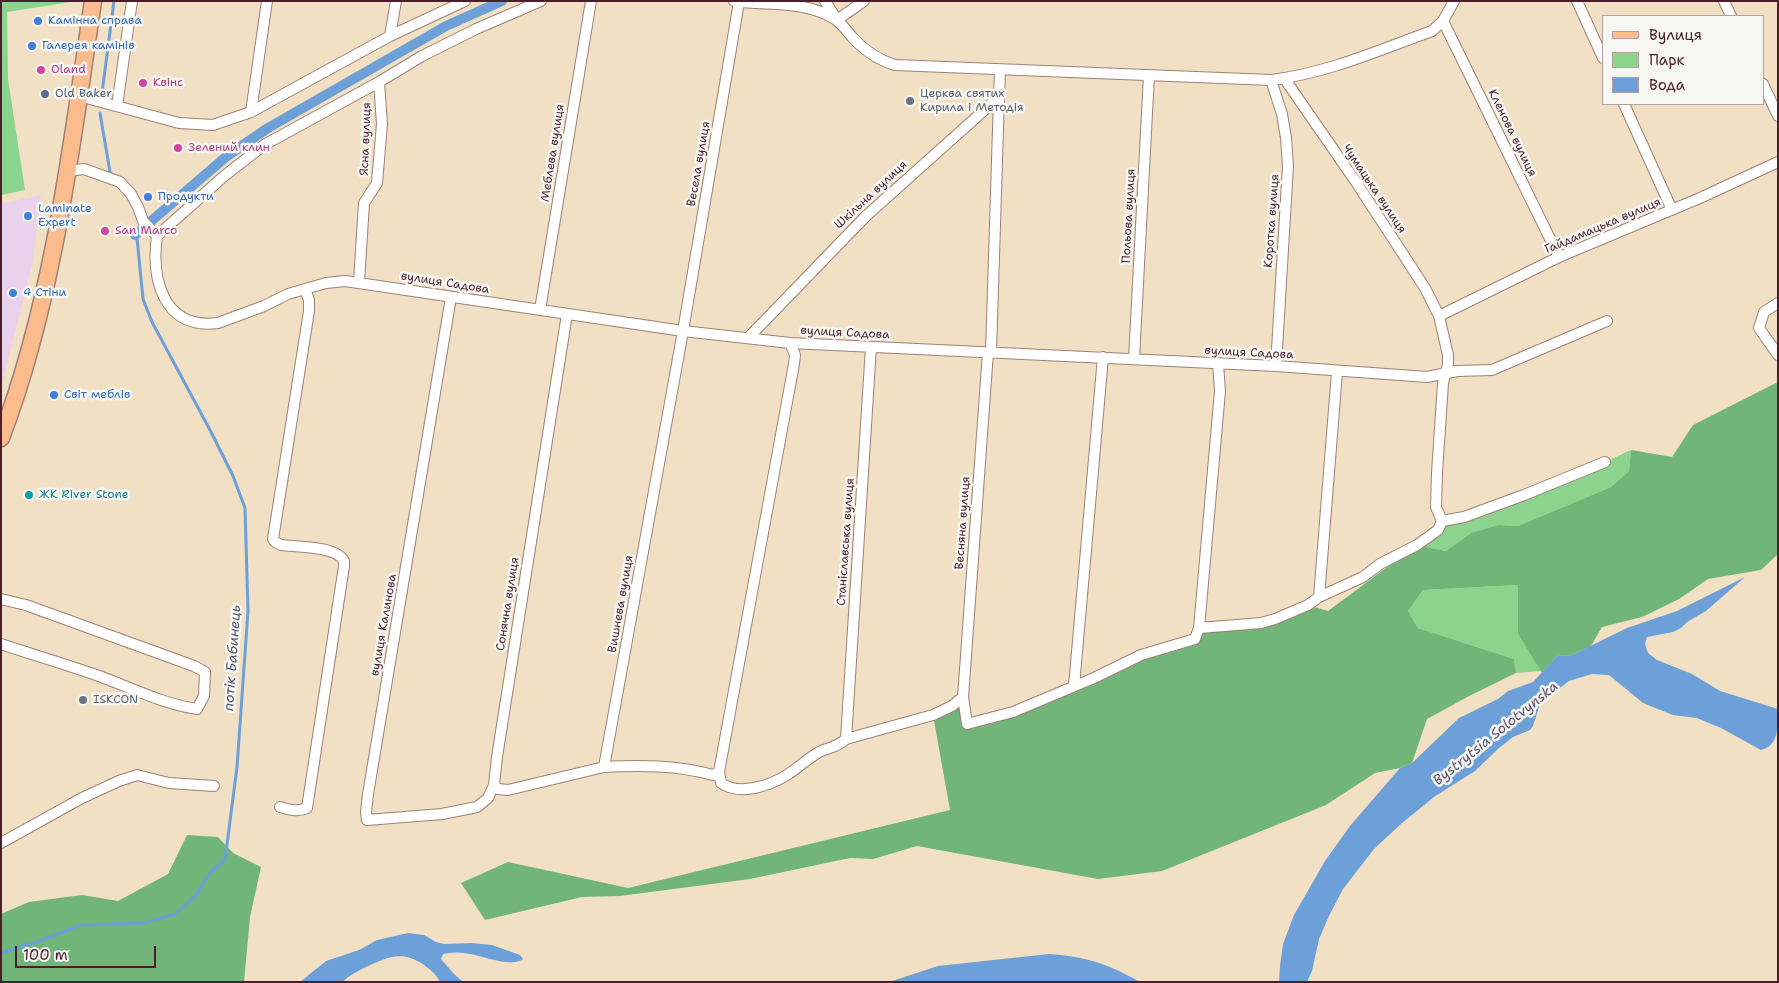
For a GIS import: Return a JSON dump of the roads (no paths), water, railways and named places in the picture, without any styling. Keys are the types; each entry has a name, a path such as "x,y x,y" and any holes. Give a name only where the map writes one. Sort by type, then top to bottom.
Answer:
{"main road":[{"path":"1,438 35,329 58,231 69,170 93,1"}],"street":[{"path":"117,106 132,1"},
{"path":"251,112 267,1"},
{"path":"390,36 396,1"},
{"path":"79,96 179,123 213,125 251,112 390,36 464,1"},
{"path":"69,170 84,169 120,182 131,194 143,221 155,233 264,145 379,82 429,52 541,1"},
{"name":"Меблева вулиця","path":"540,310 591,1"},
{"path":"825,1 837,20 868,52 880,60 895,65 1271,80 1300,76 1330,68 1432,31 1443,21 1454,1"},
{"path":"837,20 864,1"},
{"path":"1578,1 1602,56"},
{"path":"1724,1 1731,15"},
{"path":"737,2 798,6 824,13 837,20"},
{"name":"Весела вулиця","path":"683,331 737,2"},
{"name":"Кленова вулиця","path":"1443,21 1559,257"},
{"path":"999,97 1000,70"},
{"name":"Польова вулиця","path":"1134,359 1149,75"},
{"name":"Чумацька вулиця","path":"1284,78 1356,182 1424,288 1439,316 1448,355 1448,364 1443,383 1437,473 1436,507 1442,521"},
{"name":"Коротка вулиця","path":"1271,80 1282,114 1288,166 1276,366"},
{"name":"Ясна вулиця","path":"358,282 364,203 377,184 382,124 379,82"},
{"path":"1764,86 1778,116"},
{"name":"Шкільна вулиця","path":"748,338 866,216 999,97"},
{"name":"Весняна вулиця","path":"999,97 990,352 963,696 967,724 1013,712 1074,686"},
{"path":"1624,105 1672,210"},
{"name":"Гайдамацька вулиця","path":"1439,316 1559,257 1672,210 1778,162"},
{"name":"вулиця Садова","path":"155,233 155,254 160,292 170,308 186,321 206,325 218,323 305,289 326,283 358,282 683,331 790,343 1276,366 1337,372 1427,377 1445,373 1492,370 1607,321"},
{"path":"280,807 290,810 307,808 344,566 344,561 338,554 322,549 281,544 273,539 309,311 309,300 305,289"},
{"name":"вулиця Калинова","path":"452,297 368,794 367,820 442,814 477,807 488,798 494,785"},
{"path":"1778,303 1764,312 1759,328 1778,355"},
{"name":"Сонячна вулиця","path":"494,785 498,748 567,314"},
{"name":"Вишнева вулиця","path":"604,767 683,331"},
{"path":"790,343 795,355 794,364 719,772 721,783 728,788 743,789 773,782 788,774 809,758 821,751 838,746 846,739 932,715 952,706 963,696"},
{"name":"Станіславська вулиця","path":"846,739 870,347"},
{"path":"1103,357 1074,686 1141,654 1195,639 1199,628 1220,391 1218,364"},
{"path":"1319,597 1337,372"},
{"path":"1199,628 1261,623 1275,619 1308,605 1319,597 1363,577 1380,564 1417,545 1438,530 1442,521 1464,517 1500,504 1605,462"},
{"path":"1,599 26,605 78,626 194,666 205,672 204,696 198,709 186,707 1,644"},
{"path":"494,785 498,790 508,790 604,767 675,767 713,776 719,772"},
{"path":"1,843 82,798 137,775 169,783 214,786"}],"water":[{"name":"Bystrytsia Solotvynska","path":"1745,577 1706,611 1687,622 1681,628 1673,632 1647,637 1645,644 1648,653 1657,660 1692,674 1720,691 1778,709 1776,734 1774,740 1767,748 1761,750 1721,728 1697,718 1673,715 1643,703 1609,675 1592,674 1569,681 1543,701 1530,730 1513,737 1475,771 1434,797 1374,849 1343,889 1329,916 1319,939 1312,971 1307,982 1279,982 1283,944 1294,915 1325,861 1350,826 1400,768 1412,763 1459,718 1498,699 1508,691 1533,682 1557,656 1572,655 1627,628 1677,611"},
{"path":"408,933 424,935 444,944 471,943 492,945 520,955 523,959 505,962 463,953 443,954 441,959 463,982 440,982 434,973 424,965 416,960 402,956 374,963 354,973 343,982 300,982 326,961 359,950 377,940"},
{"path":"1049,954 1096,962 1140,982 889,982 938,966"}],"waterway":[{"name":"потік Бабинець","path":"102,93 114,1"},
{"path":"135,235 227,156 268,128 446,26 502,1"},
{"name":"потік Бабинець","path":"100,113 110,172"},
{"name":"потік Бабинець","path":"1,953 37,942 81,925 143,923 175,914 197,894 209,874 225,860 237,767 248,611 245,508 233,476 152,322 143,299 137,238 131,228"}],"place":[{"name":"Камінна справа","path":"38,21"},
{"name":"Галерея камінів","path":"32,46"},
{"name":"Oland","path":"41,70"},
{"name":"Квінс","path":"143,83"},
{"name":"Old Baker","path":"45,94"},
{"name":"Церква святих Кирила і Методія","path":"910,101"},
{"name":"Зелений клин","path":"178,148"},
{"name":"Продукти","path":"148,197"},
{"name":"Laminate Expert","path":"28,216"},
{"name":"San Marco","path":"105,231"},
{"name":"4 Стіни","path":"13,293"},
{"name":"Світ меблів","path":"54,395"},
{"name":"ЖК River Stone","path":"29,495"},
{"name":"ISKCON","path":"83,700"}]}
